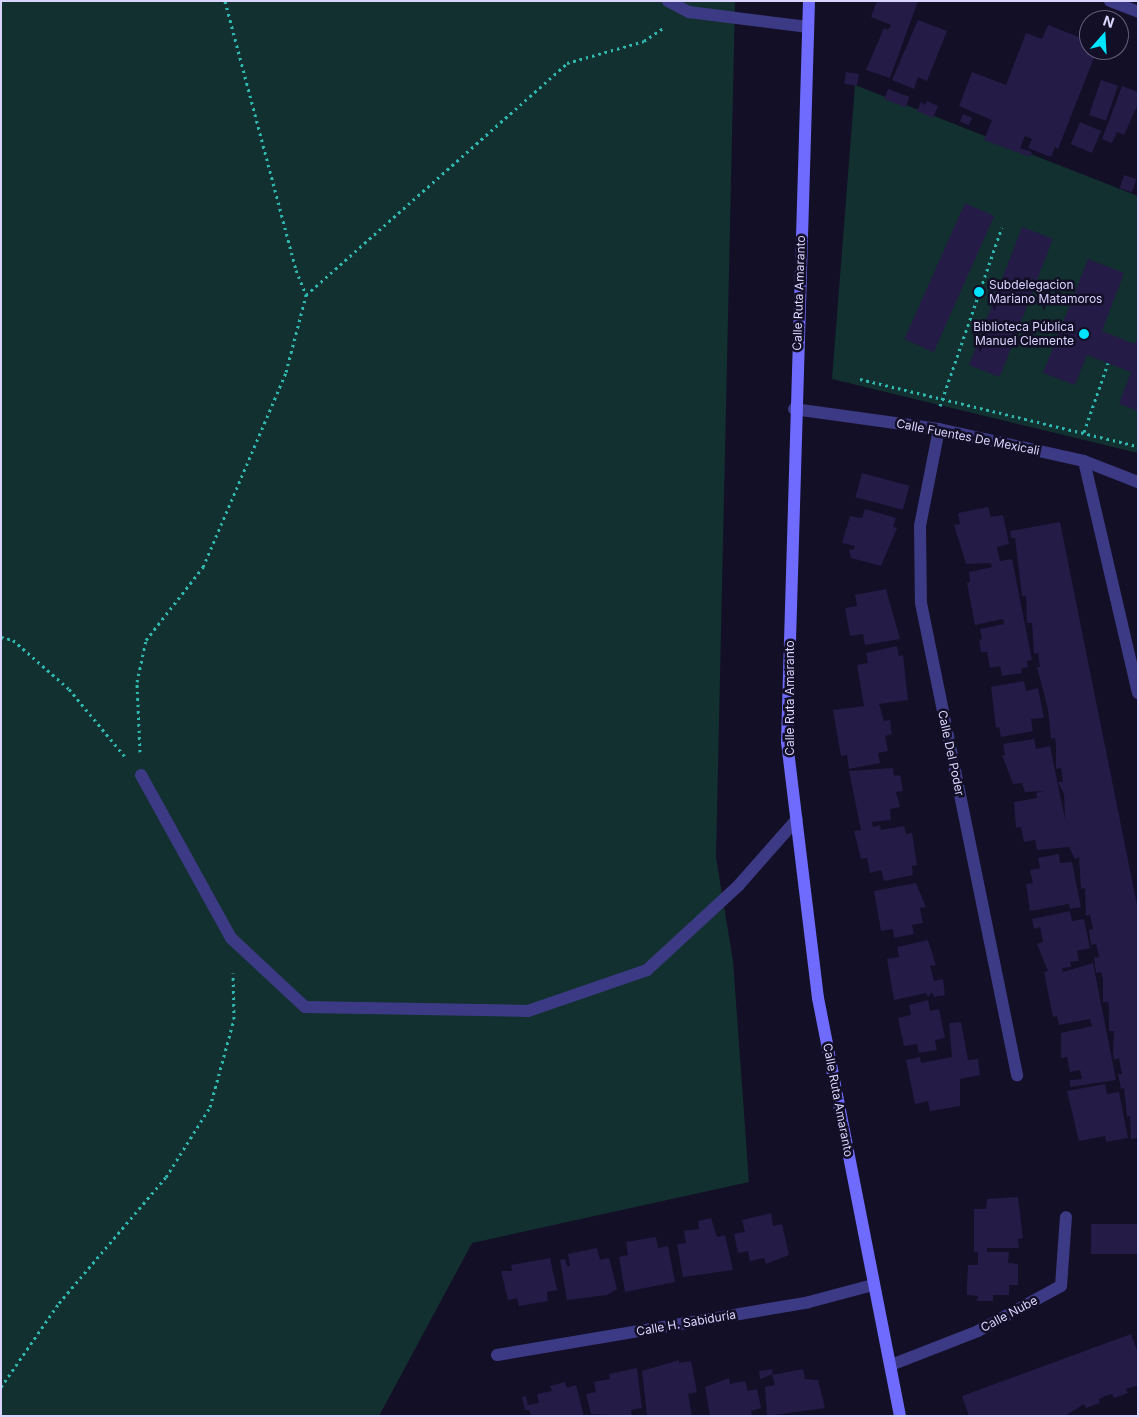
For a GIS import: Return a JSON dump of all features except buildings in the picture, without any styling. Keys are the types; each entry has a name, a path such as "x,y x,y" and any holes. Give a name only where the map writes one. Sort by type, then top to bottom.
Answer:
{"main road":[{"name":"Calle Ruta Amaranto","path":"809,1 794,409 788,742 818,998 900,1416"}],"street":[{"path":"668,1 689,12 808,27"},
{"path":"1110,1 1138,12"},
{"name":"Calle Fuentes De Mexicali","path":"794,409 939,430 1084,460 1138,482"},
{"name":"Calle Del Poder","path":"939,430 920,526 920,603 1017,1075"},
{"path":"1084,460 1138,693"},
{"path":"141,775 231,938 305,1007 528,1011 648,970 738,886 797,819"},
{"name":"Calle Nube","path":"891,1365 978,1330 1061,1286 1066,1217"},
{"name":"Calle H. Sabiduría","path":"498,1355 809,1302 873,1285"}],"path":[{"path":"141,775 137,682 146,640 203,567 286,372 306,295 288,242 225,1"},
{"path":"306,295 567,63 644,41 689,12"},
{"path":"939,430 943,397 1002,227"},
{"path":"1084,432 1108,363"},
{"path":"860,379 943,397 1138,446"},
{"path":"1,637 13,640 69,689 141,775"},
{"path":"1,1387 59,1303 166,1177 210,1108 234,1019 231,938"}],"green space":[{"path":"1,1 735,1 716,857 733,961 749,1182 472,1243 379,1416 1,1416"},
{"path":"855,85 1138,196 1138,453 832,379"}],"place":[{"name":"Subdelegacion Mariano Matamoros","path":"979,292"},
{"name":"Biblioteca Pública Manuel Clemente","path":"1084,334"}]}
